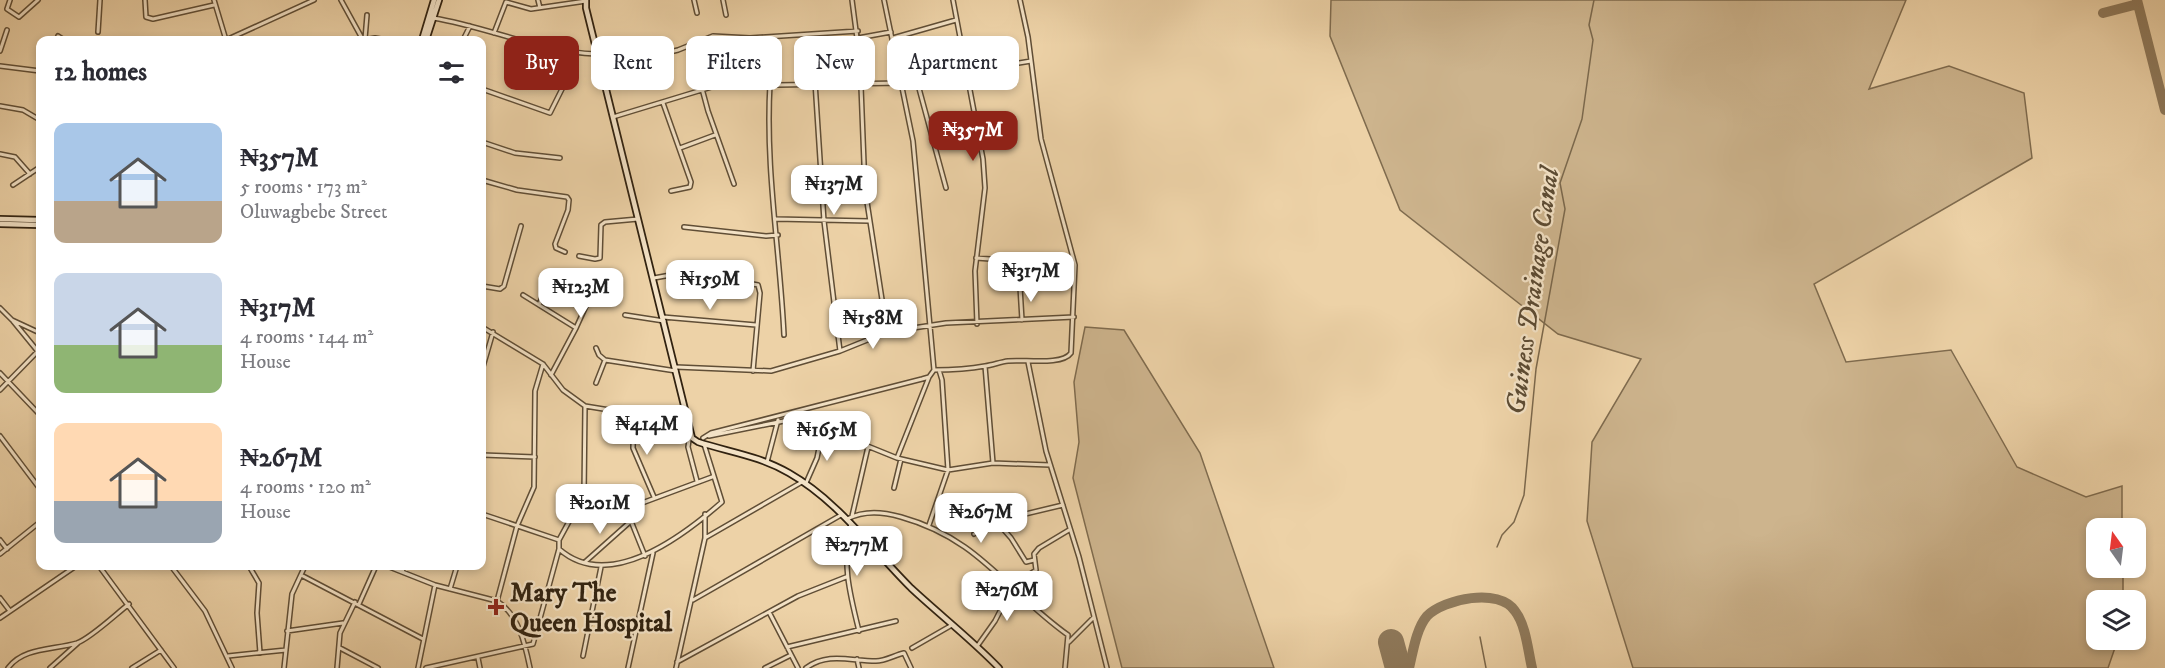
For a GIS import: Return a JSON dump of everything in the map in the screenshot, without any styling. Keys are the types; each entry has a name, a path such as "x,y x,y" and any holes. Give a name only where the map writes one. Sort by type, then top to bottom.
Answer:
{"street":[{"path":"10,0 8,9 19,17 38,0"},
{"path":"98,32 100,0"},
{"path":"145,0 146,17 153,19 214,5"},
{"path":"214,0 226,36"},
{"path":"236,36 314,0"},
{"path":"341,0 362,36"},
{"path":"427,36 434,0"},
{"path":"424,36 438,0"},
{"path":"538,0 540,8"},
{"path":"494,33 506,2 531,9 586,0 594,36"},
{"path":"694,0 697,13"},
{"path":"723,0 726,15"},
{"path":"852,0 858,36"},
{"path":"884,0 892,36"},
{"path":"952,0 960,36"},
{"path":"934,370 985,366 1012,360 1028,362 1070,356 1076,275 1074,257 1041,139 1020,0"},
{"path":"364,36 367,15"},
{"path":"431,17 470,25 506,36"},
{"path":"900,36 957,20"},
{"path":"465,36 470,25"},
{"path":"0,51 7,30"},
{"path":"781,36 858,31"},
{"path":"869,36 891,32"},
{"path":"1019,63 1031,61"},
{"path":"0,66 36,70"},
{"path":"486,90 550,113 562,90"},
{"path":"607,90 694,440 767,462 804,482 841,515 850,519 912,588 978,645 995,667"},
{"path":"613,117 702,90 734,184"},
{"path":"770,90 769,165 778,235 784,335"},
{"path":"816,90 824,221 840,351"},
{"path":"861,90 869,220 887,333"},
{"path":"894,488 899,458 929,377 934,370 920,204 913,141 903,90"},
{"path":"919,90 946,188"},
{"path":"970,90 983,159 984,197 976,258 977,324"},
{"path":"663,103 691,185 671,191"},
{"path":"0,106 23,110 36,118"},
{"path":"680,148 716,135"},
{"path":"486,143 515,153 560,158"},
{"path":"0,154 15,157 24,164 30,174"},
{"path":"13,185 36,170"},
{"path":"486,181 517,190 567,196 568,210 555,244 556,248 565,252"},
{"path":"579,256 600,258 601,225 605,222 638,219"},
{"path":"776,219 869,220"},
{"path":"0,221 36,223"},
{"path":"486,287 500,289 504,286 521,226"},
{"path":"684,227 766,236 778,235"},
{"path":"976,258 1018,261 1074,257"},
{"path":"539,305 552,271"},
{"path":"654,278 687,272 755,283 760,293 753,371"},
{"path":"1020,287 1022,320"},
{"path":"551,375 591,295"},
{"path":"523,296 576,328"},
{"path":"0,308 36,350"},
{"path":"625,315 756,325"},
{"path":"597,348 599,355 605,360 676,369 771,371 840,351 887,333 946,323 977,324 1074,317"},
{"path":"12,320 36,331"},
{"path":"17,327 20,324"},
{"path":"23,335 24,329 29,327"},
{"path":"486,329 543,364 571,398 585,406 634,414 685,408"},
{"path":"486,356 493,332"},
{"path":"0,390 36,356"},
{"path":"596,383 605,360"},
{"path":"1028,362 1050,465 1107,668"},
{"path":"497,601 517,526 534,487 536,391 543,364"},
{"path":"985,366 993,463"},
{"path":"929,525 948,470 942,380 939,370"},
{"path":"0,374 36,411"},
{"path":"703,441 782,416 929,377"},
{"path":"426,668 478,658 535,642 559,549 559,540 584,494 585,406"},
{"path":"634,414 633,448 654,497"},
{"path":"767,462 778,420 782,416"},
{"path":"703,441 711,433 794,419 899,458 948,470 993,463 1050,465"},
{"path":"705,538 804,482 818,458 823,428"},
{"path":"691,431 688,447 697,481"},
{"path":"0,436 36,484"},
{"path":"559,549 569,558 601,567 645,556 653,553 722,502 712,477 703,441"},
{"path":"859,631 846,577 846,545 868,447"},
{"path":"486,454 535,457"},
{"path":"645,556 631,522 634,509 654,497 712,477"},
{"path":"974,534 996,521 1063,505"},
{"path":"850,519 882,512 929,525 975,552 1068,635 1065,668"},
{"path":"676,668 705,538 705,514"},
{"path":"486,515 559,540"},
{"path":"693,600 841,515"},
{"path":"996,521 1011,538 1026,562 1034,560"},
{"path":"584,562 631,522"},
{"path":"0,554 36,525"},
{"path":"978,645 995,621 1013,586 1036,570 1034,560 1039,548 1069,530"},
{"path":"0,540 7,549"},
{"path":"628,668 653,553"},
{"path":"582,656 601,567"},
{"path":"0,618 70,570"},
{"path":"102,570 174,668"},
{"path":"174,570 205,611 232,668"},
{"path":"251,570 259,583 257,614 260,653"},
{"path":"284,668 292,594 303,570"},
{"path":"337,668 344,623 374,570"},
{"path":"397,570 435,585 497,601 517,623 531,668"},
{"path":"450,589 456,570"},
{"path":"301,575 423,639"},
{"path":"677,662 798,596 846,577"},
{"path":"418,668 435,585"},
{"path":"0,598 10,611"},
{"path":"50,668 78,642 129,604"},
{"path":"769,612 798,668"},
{"path":"1069,642 1094,617"},
{"path":"787,647 896,621"},
{"path":"287,631 344,623"},
{"path":"912,648 953,625"},
{"path":"8,668 21,657 78,642"},
{"path":"339,647 378,668"},
{"path":"132,668 162,649"},
{"path":"228,656 286,650"},
{"path":"806,668 815,661 832,657 876,661 904,653 911,668"},
{"path":"765,668 790,655"},
{"path":"478,658 480,668"},
{"path":"857,658 859,668"}],"shaded area":[{"path":"1331,0 1906,0 1869,89 1949,66 2024,93 2032,158 1814,284 1846,362 1951,350 2017,467 2086,497 2122,486 2122,518 2086,518 2086,578 2123,578 2123,590 2086,590 2086,650 2114,650 2108,668 1633,668 1587,521 1592,442 1641,359 1558,334 1400,210 1330,36"},
{"path":"1085,327 1124,330 1200,453 1274,668 1122,668 1073,478 1079,442 1074,382"}],"waterway":[{"name":"Guiness Drainage Canal","path":"1497,547 1502,535 1514,522 1524,495 1536,369 1565,209 1560,183 1582,119 1593,40 1589,25 1594,0"},
{"path":"1480,637 1486,668"}],"taxiway":[{"path":"2137,0 2165,110"},
{"path":"2103,13 2138,4"},
{"path":"1409,668 1418,634 1427,616 1446,605 1471,598 1497,599 1515,611 1524,631 1532,668"}],"runway":[{"path":"1391,642 1398,668"}],"place":[{"name":"Mary The Queen Hospital","path":"496,607"}]}
